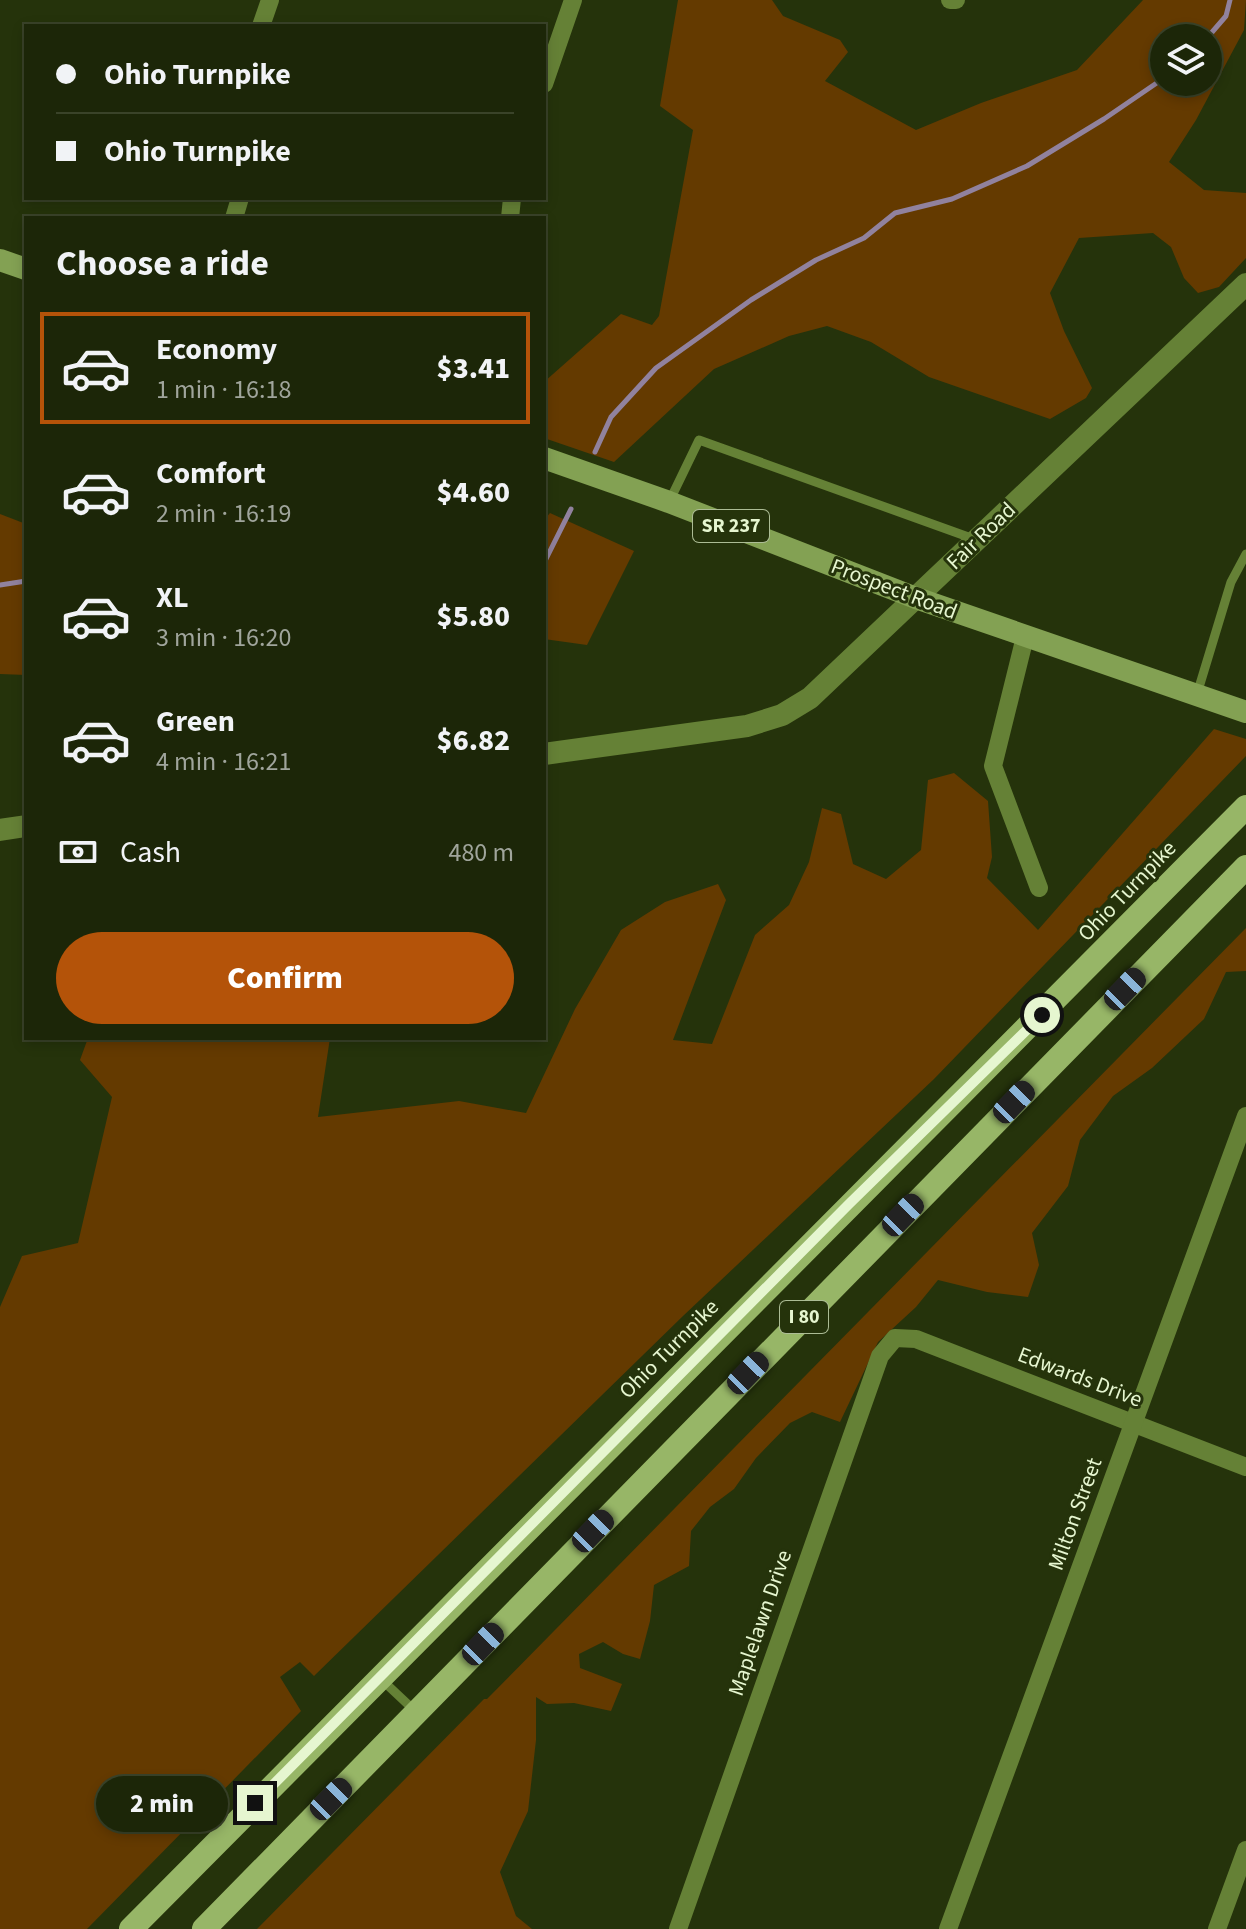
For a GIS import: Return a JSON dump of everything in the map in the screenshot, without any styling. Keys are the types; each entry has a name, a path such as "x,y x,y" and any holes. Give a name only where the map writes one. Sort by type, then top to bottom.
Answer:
{"highway":[{"name":"Ohio Turnpike","path":"131,1929 1246,807"},
{"name":"I 80","path":"204,1929 1246,867"}],"main road":[{"path":"0,260 24,268"},
{"name":"Prospect Road","path":"546,459 669,502 916,598 1246,712"}],"street":[{"path":"262,24 270,0"},
{"path":"546,78 573,0"},
{"name":"Fair Road","path":"546,754 747,726 782,715 810,698 1246,284"},
{"path":"1025,637 993,766 1039,888"},
{"path":"0,830 24,826"},
{"name":"Milton Street","path":"948,1929 1246,1116"},
{"name":"Edwards Drive","path":"895,1338 916,1339 1246,1467"},
{"name":"Maplelawn Drive","path":"678,1929 880,1356 895,1338"},
{"path":"1217,1929 1246,1850"}],"lane":[{"path":"669,502 699,440 977,540"},
{"path":"1196,695 1231,582 1246,554"},
{"path":"380,1678 416,1712"}],"shaded area":[{"path":"678,0 772,0 783,16 840,40 848,52 825,81 916,130 981,103 1077,70 1143,0 1246,0 1244,30 1222,71 1222,24 1150,24 1150,96 1209,96 1169,162 1204,190 1246,193 1246,258 1219,287 1198,293 1184,278 1171,247 1153,233 1079,238 1050,293 1064,331 1092,388 1086,398 1050,419 929,377 871,342 827,326 789,336 714,369 614,462 546,439 546,380 621,314 652,325 659,316 693,130 660,106"},
{"path":"550,513 634,551 587,645 546,639 546,518"},
{"path":"0,514 24,523 24,675 0,674"},
{"path":"1214,729 1246,739 1246,756 934,1079 683,1316 314,1676 300,1662 280,1677 301,1711 87,1929 0,1929 0,1307 22,1256 78,1243 112,1097 80,1060 87,1040 330,1040 318,1117 459,1101 526,1113 575,1009 621,930 665,902 718,884 726,900 673,1040 712,1044 755,935 789,905 809,862 822,808 841,814 853,864 886,879 921,850 928,780 954,773 988,801 992,857 987,878 1038,930"},
{"path":"1246,928 1246,971 1226,972 1204,1019 1152,1068 1113,1096 1080,1140 1068,1186 1032,1233 1039,1265 1028,1297 987,1292 938,1280 916,1307 878,1342 840,1422 812,1412 790,1423 756,1458 734,1489 710,1507 691,1531 689,1566 654,1585 650,1621 640,1659 623,1654 603,1642 579,1654 580,1668 622,1684 611,1711 574,1703 547,1704 536,1697 536,1740 528,1811 500,1872 516,1916 532,1929 257,1929 487,1699"}],"waterway":[{"path":"1219,24 1226,16 1230,0"},
{"path":"595,452 611,417 656,368 751,300 816,260 864,238 895,213 952,199 1027,166 1150,88"},
{"path":"546,559 571,509"},
{"path":"0,585 24,581"}],"route":[{"path":"255,1803 849,1204 1042,1015"}]}
